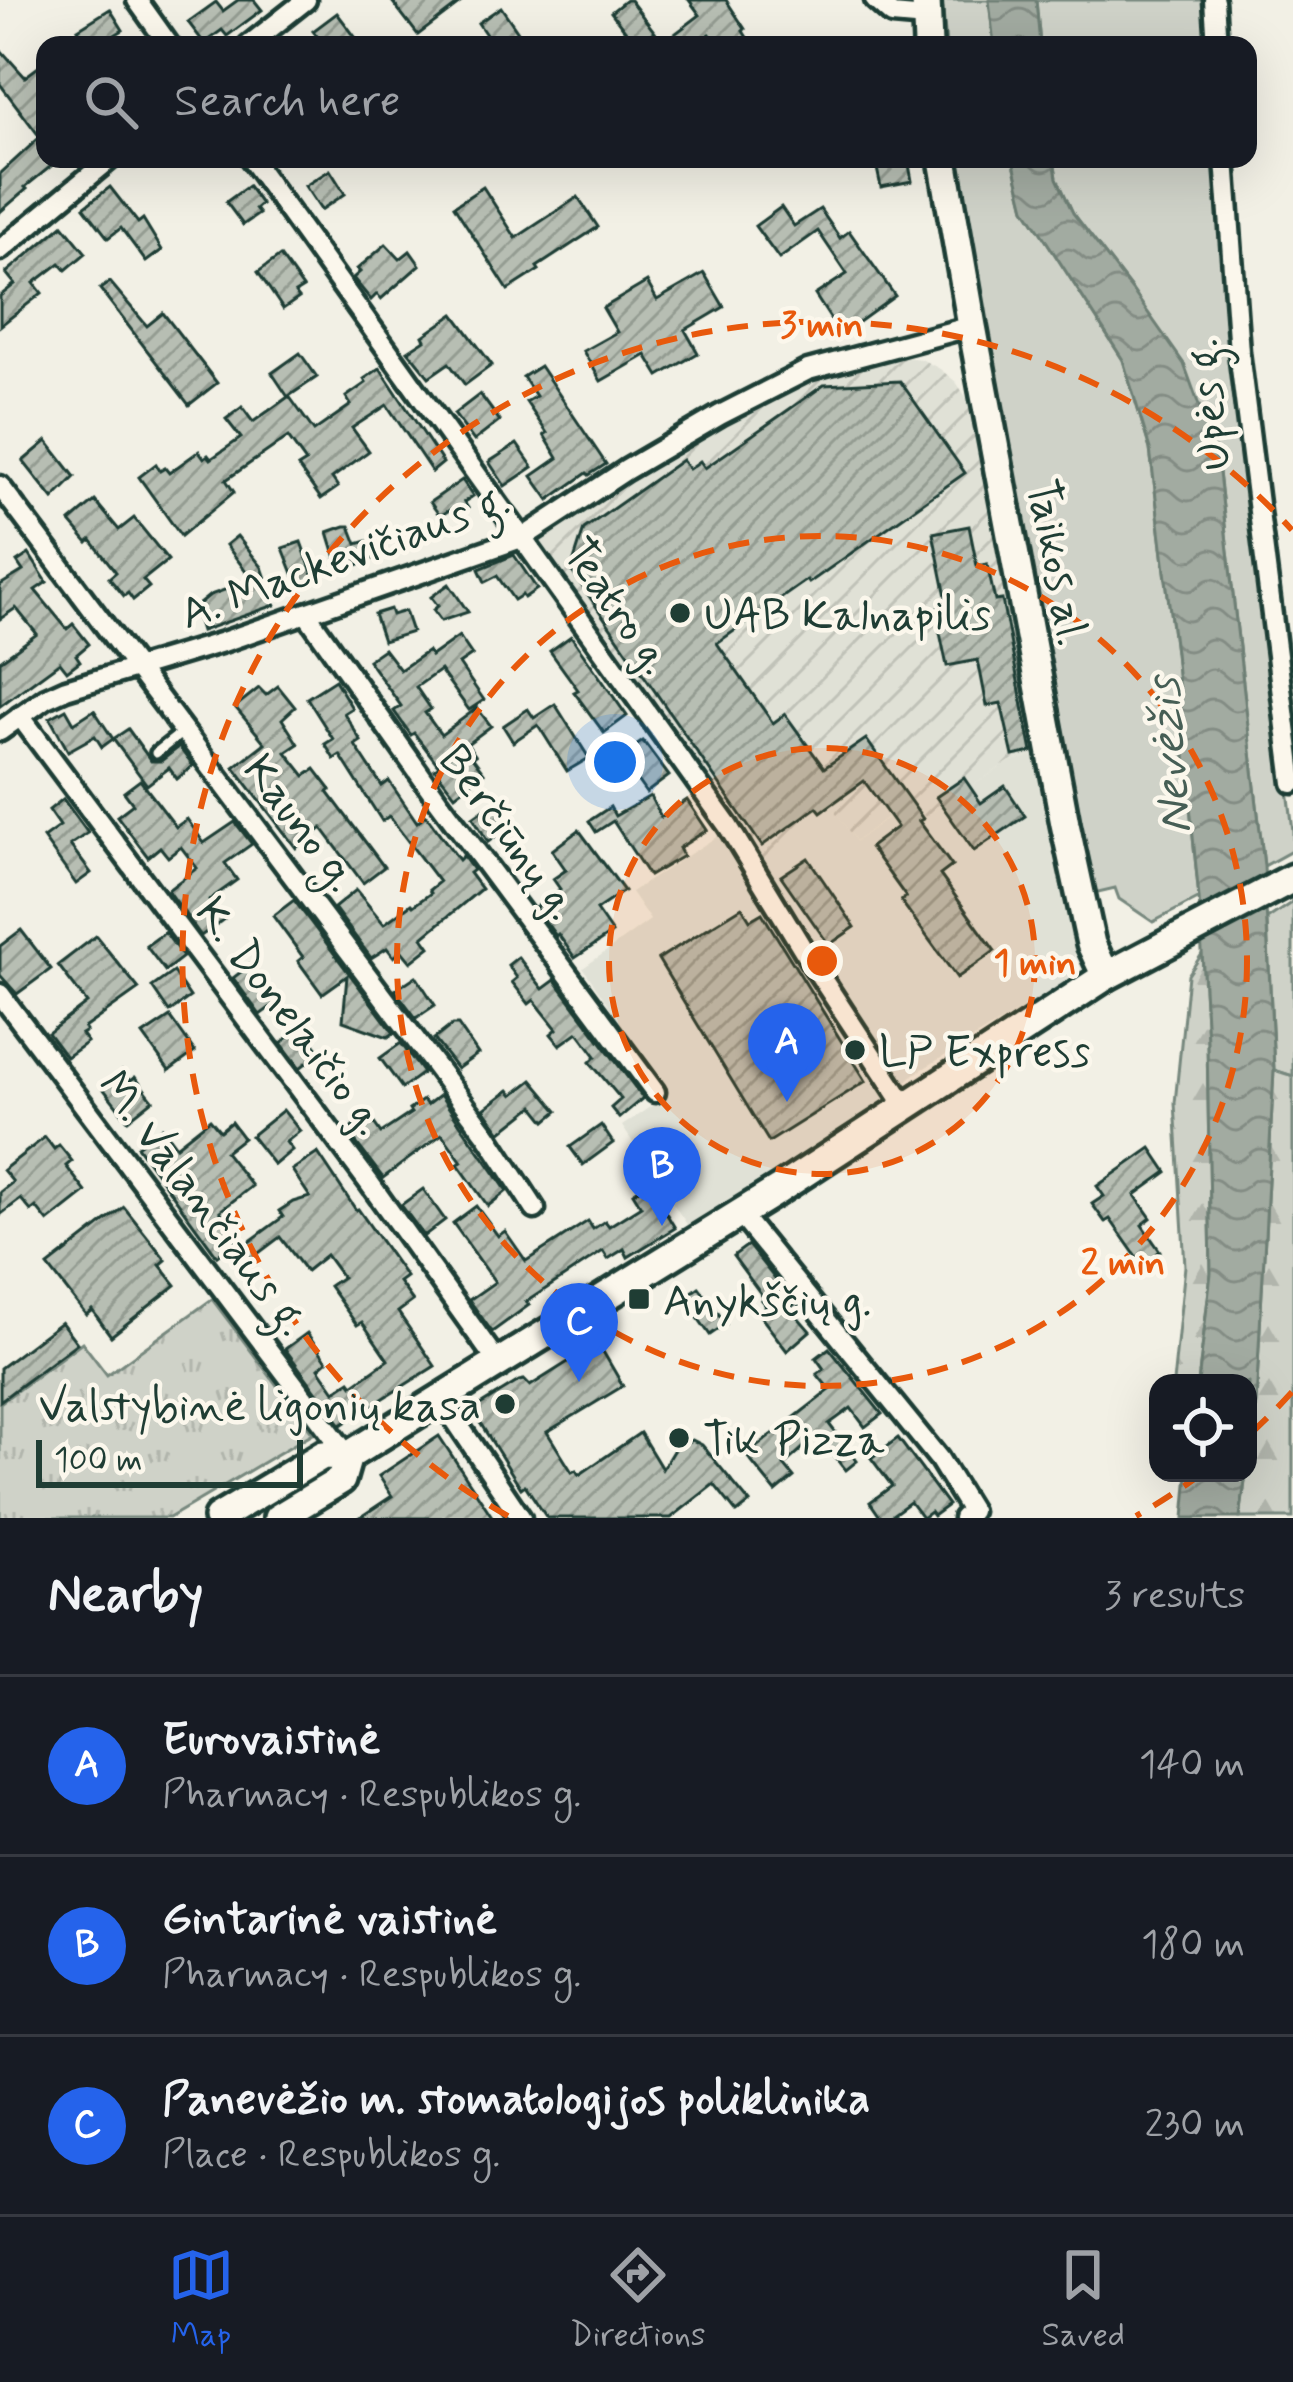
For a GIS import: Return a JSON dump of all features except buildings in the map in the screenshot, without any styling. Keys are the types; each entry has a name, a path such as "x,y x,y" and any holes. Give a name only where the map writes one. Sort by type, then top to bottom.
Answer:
{"main road":[{"name":"Taikos al.","path":"945,168 1066,824 1091,944 1106,976"},
{"path":"218,1518 323,1455 349,1456 740,1214 1106,976 1286,882"},
{"path":"278,1518 341,1480 349,1456"}],"street":[{"path":"136,0 162,36"},
{"path":"260,36 306,0"},
{"path":"875,0 892,15 927,21"},
{"path":"1214,0 1216,36"},
{"path":"0,250 99,168"},
{"name":"Teatro g.","path":"258,168 728,826 906,1107"},
{"name":"Upės g.","path":"1226,168 1239,352 1293,783"},
{"name":"A. Mackevičiaus g.","path":"0,731 66,689 139,669 524,537 626,470 808,370 972,326"},
{"name":"Kauno g.","path":"0,486 487,1135 536,1209"},
{"name":"Berčiūnų g.","path":"306,613 655,1092"},
{"name":"K. Donelaičio g.","path":"20,716 498,1363"},
{"name":"M. Valančiaus g.","path":"0,994 349,1456"},
{"path":"740,1214 939,1459 971,1511 964,1518"},
{"path":"441,1399 521,1518"}],"lane":[{"path":"156,753 185,730"}],"shaded area":[{"path":"921,359 940,369 973,407 1042,754 1010,761 925,817 911,799 856,841 834,811 763,861 537,540 721,422 817,373 860,360"},
{"path":"1042,754 1074,923 1075,969 1063,984 913,1075 892,1095 688,1226 622,1126 669,1094 583,968 650,920 631,892 724,832 834,810 856,841 912,799 926,816 1010,761"}],"green space":[{"path":"942,0 989,0 993,36 945,36"},
{"path":"1036,0 1214,0 1216,36 1039,36"},
{"path":"959,168 1015,168 1025,208 1123,360 1150,449 1199,898 1153,922 1119,899 1115,888 1094,893"},
{"path":"1055,168 1226,168 1265,602 1293,831 1293,850 1264,866 1217,455 1132,290 1073,213"},
{"path":"1293,898 1293,1076 1274,1070 1267,919"},
{"path":"1202,954 1211,1273 1199,1374 1174,1374 1185,1266 1175,1103 1188,975"},
{"path":"1274,1070 1293,1076 1293,1518 1240,1518 1245,1482 1257,1482 1257,1384"},
{"path":"212,1299 313,1433 169,1518 0,1518 0,1403 82,1342 107,1375"}],"water":[{"path":"989,0 1036,0 1039,36 993,36"},
{"path":"1015,168 1055,168 1073,213 1184,364 1217,455 1264,866 1274,1070 1257,1384 1257,1374 1199,1374 1211,1273 1199,898 1150,449 1123,360 1025,208"},
{"path":"1187,1482 1245,1482 1240,1518 1184,1518"}],"place":[{"name":"UAB Kalnapilis","path":"680,613"},
{"name":"LP Express","path":"855,1050"},
{"name":"Eurovaistinė","path":"787,1102"},
{"name":"Gintarinė vaistinė","path":"662,1226"},
{"name":"Anykščių g.","path":"639,1299"},
{"name":"Panevėžio m. stomatologijos poliklinika","path":"579,1382"},
{"name":"Valstybinė ligonių kasa","path":"505,1404"},
{"name":"Tik Pizza","path":"679,1438"}],"water label":[{"name":"Nevėžis","path":"1167,756"}]}
